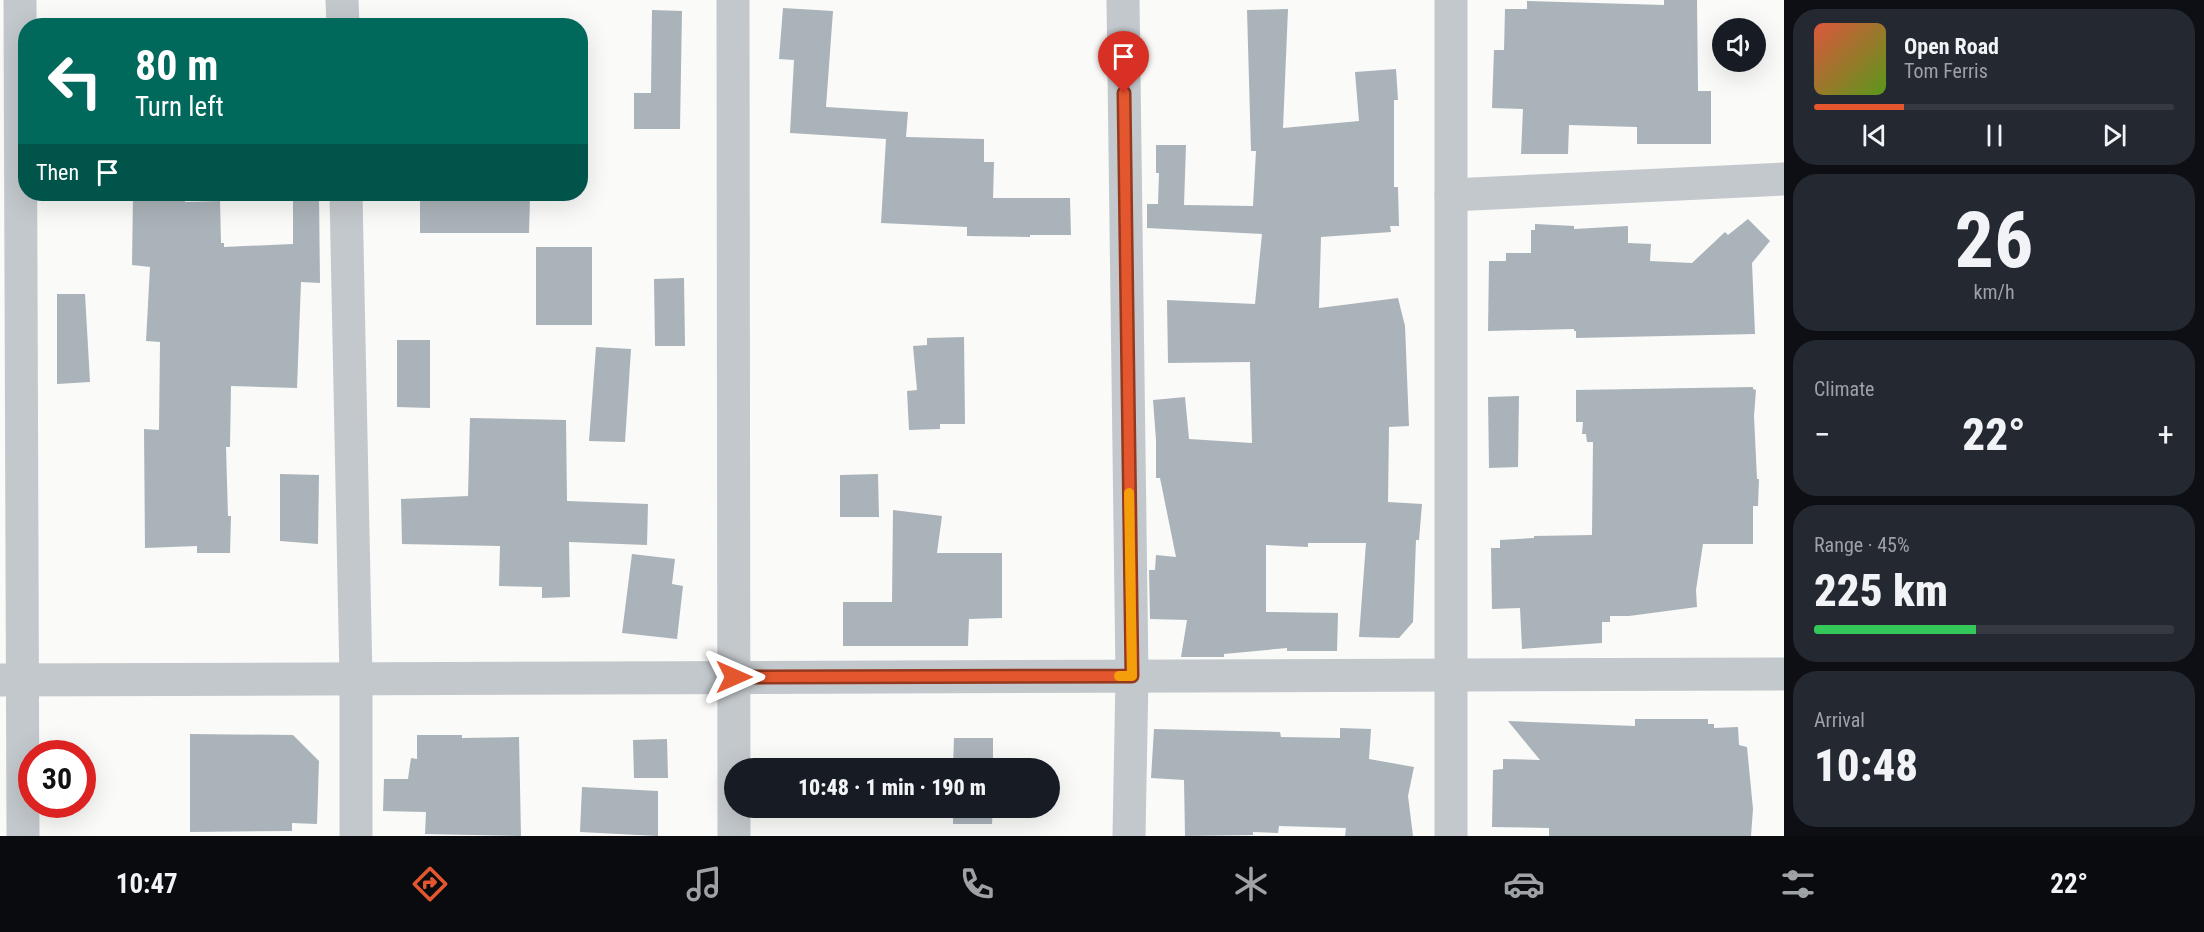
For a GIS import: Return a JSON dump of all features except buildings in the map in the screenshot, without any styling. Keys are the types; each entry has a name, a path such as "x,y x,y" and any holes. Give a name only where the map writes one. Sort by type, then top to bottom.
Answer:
{"street":[{"path":"20,0 20,18"},
{"path":"342,0 343,18"},
{"path":"733,0 734,836"},
{"path":"1123,0 1132,676 1129,836"},
{"path":"1451,0 1451,836"},
{"path":"18,151 11,680 23,836"},
{"path":"1451,195 1784,179"},
{"path":"346,201 356,678 356,836"},
{"path":"11,680 1784,674"}],"slow traffic":[{"path":"1119,676 1132,676 1129,493"}],"route":[{"path":"734,677 1132,676 1124,93"}]}
